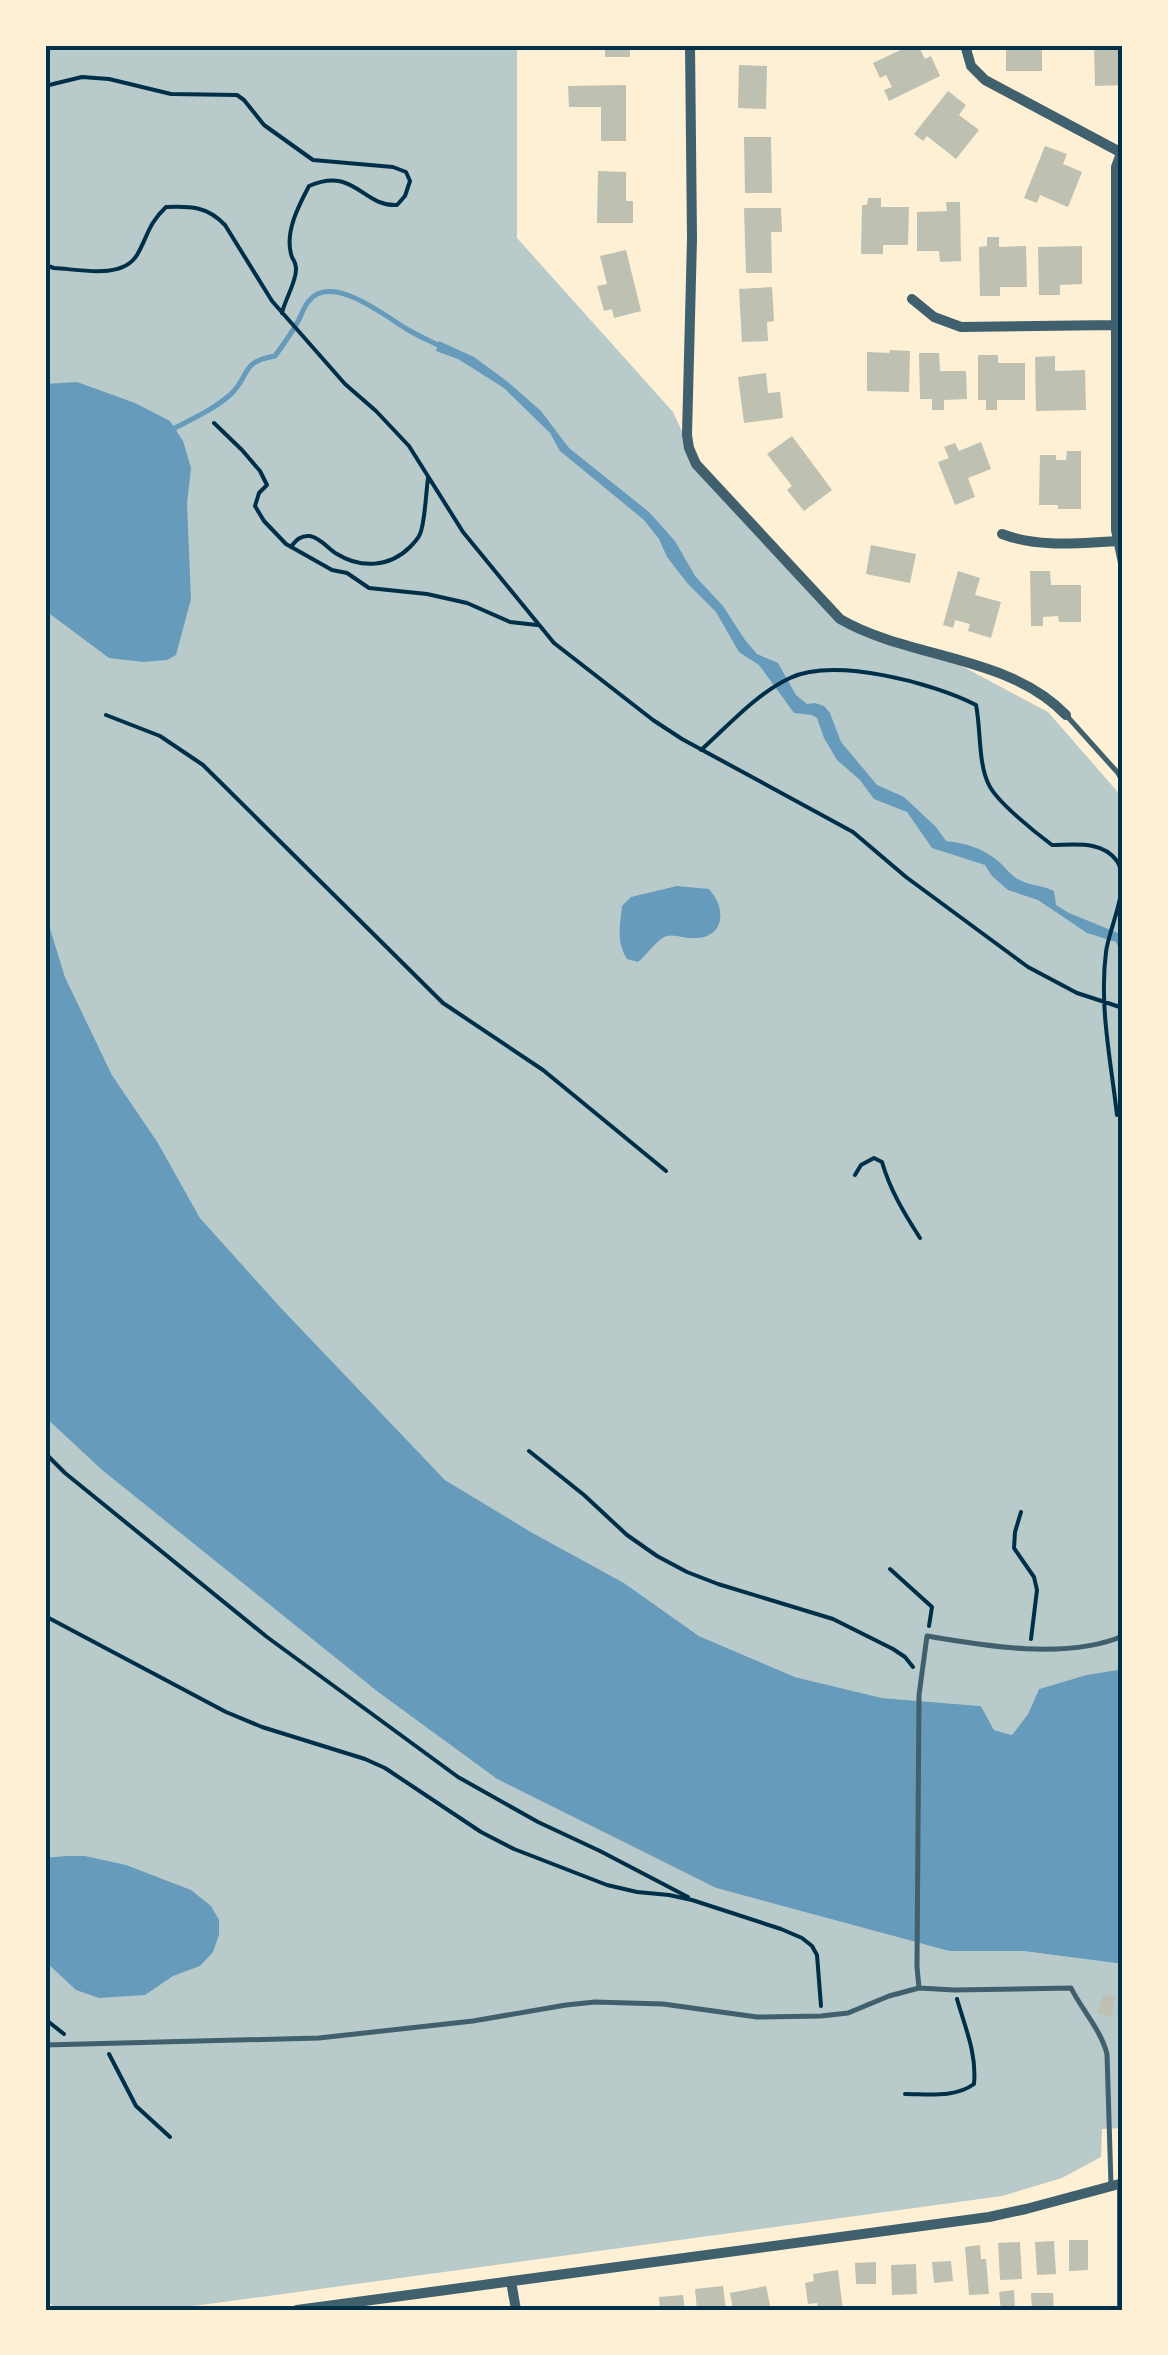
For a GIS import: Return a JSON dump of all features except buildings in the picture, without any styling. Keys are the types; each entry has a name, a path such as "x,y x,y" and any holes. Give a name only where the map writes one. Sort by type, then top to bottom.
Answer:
{"street":[{"path":"690,45 688,435 696,464 840,619 862,632 1016,680 1053,702 1066,715"},
{"path":"965,45 970,66 985,80 1122,150 1116,166 1115,325 1118,541 1123,563"},
{"path":"912,299 934,317 962,326 1115,325"},
{"path":"1002,534 1042,544 1118,541"},
{"path":"296,2310 988,2217 1119,2184 1122,2310"},
{"path":"511,2282 516,2310"}],"lane":[{"path":"1066,715 1123,782"},
{"path":"919,1988 916,1967 920,1695 927,1636 980,1646 1030,1648 1087,1645 1123,1636"},
{"path":"45,2045 319,2038 473,2021 595,2002 663,2004 757,2017 821,2016 848,2013 919,1988 1071,1988 1104,2040 1108,2054 1119,2184"}],"path":[{"path":"45,86 96,78 171,94 237,96 264,125 313,160 406,172 410,182 398,206 390,206 336,180 309,186 293,221 290,239 296,274 282,313"},
{"path":"45,265 98,270 127,267 154,218 166,207 208,210 225,224 272,302 345,384 408,446 463,532 554,642 639,709 701,750 853,832 906,877 1028,967 1077,993 1123,1008"},
{"path":"214,422 260,471 267,486 255,506 290,546 369,588 427,594 467,603 510,622 540,626"},
{"path":"290,546 298,538 309,536 356,563 389,562 420,535 428,478"},
{"path":"701,750 767,690 794,675 842,670 876,674 916,683 976,706 982,762 989,786 1013,813 1052,846 1090,845 1104,850 1118,863 1122,882 1108,944 1105,1002 1117,1115"},
{"path":"106,714 160,736 203,765 443,1003 543,1070 666,1171"},
{"path":"856,1175 861,1165 874,1158 882,1162 887,1181 920,1238"},
{"path":"529,1451 626,1535 657,1556 718,1584 834,1618 905,1657 922,1679"},
{"path":"45,1454 267,1636 458,1777 692,1900"},
{"path":"1021,1512 1014,1548 1038,1590 1030,1648"},
{"path":"890,1569 932,1607 927,1636"},
{"path":"45,1616 226,1712 385,1768 480,1832 514,1849 626,1890 692,1900 802,1938 818,1955 821,2016"},
{"path":"905,2094 949,2094 974,2084 972,2051 954,1990"},
{"path":"45,2019 63,2033 107,2051 136,2106 170,2137"}],"shaded area":[{"path":"45,45 517,45 517,238 673,412 697,464 830,610 862,632 939,654 1048,712 1123,798 1123,1669 1039,1689 1028,1714 1012,1735 994,1730 981,1706 882,1698 795,1677 699,1636 624,1583 445,1480 200,1218 158,1143 112,1075 65,977 45,912"},
{"path":"45,1417 102,1470 378,1692 497,1779 716,1888 949,1951 1023,1951 1123,1964 1123,2128 1102,2129 1101,2157 1062,2178 1002,2196 165,2310 57,2310 45,2299"}],"water":[{"path":"439,341 474,357 508,382 541,411 569,448 649,512 675,541 695,576 723,606 757,654 778,663 796,695 807,704 824,706 830,713 841,742 877,785 904,797 946,841 986,853 1021,881 1054,891 1056,905 1069,913 1123,935 1123,957 1116,942 1087,933 1038,900 1008,890 985,865 932,848 907,812 874,799 837,760 817,718 794,713 759,665 739,652 716,612 688,584 644,520 560,451 550,433 504,388 458,359 436,351"},
{"path":"77,382 135,403 170,421 183,441 191,468 187,504 191,599 176,655 167,660 109,658 50,614 45,606 45,384"},
{"path":"677,886 709,889 719,906 720,922 716,929 702,937 667,936 638,962 627,959 620,940 622,906 631,897"},
{"path":"45,912 65,977 112,1075 158,1143 200,1218 445,1480 624,1583 699,1636 795,1677 882,1698 981,1706 994,1730 1012,1735 1028,1714 1039,1689 1123,1669 1123,1964 1023,1951 949,1951 716,1888 497,1779 378,1692 102,1470 45,1417"},
{"path":"66,1856 126,1865 191,1890 211,1906 219,1920 213,1952 200,1966 173,1976 145,1995 99,1998 76,1990 45,1961 45,1858"}],"waterway":[{"path":"175,428 230,395 250,366 275,356 306,304 318,294 329,292 357,299 440,346"}]}
